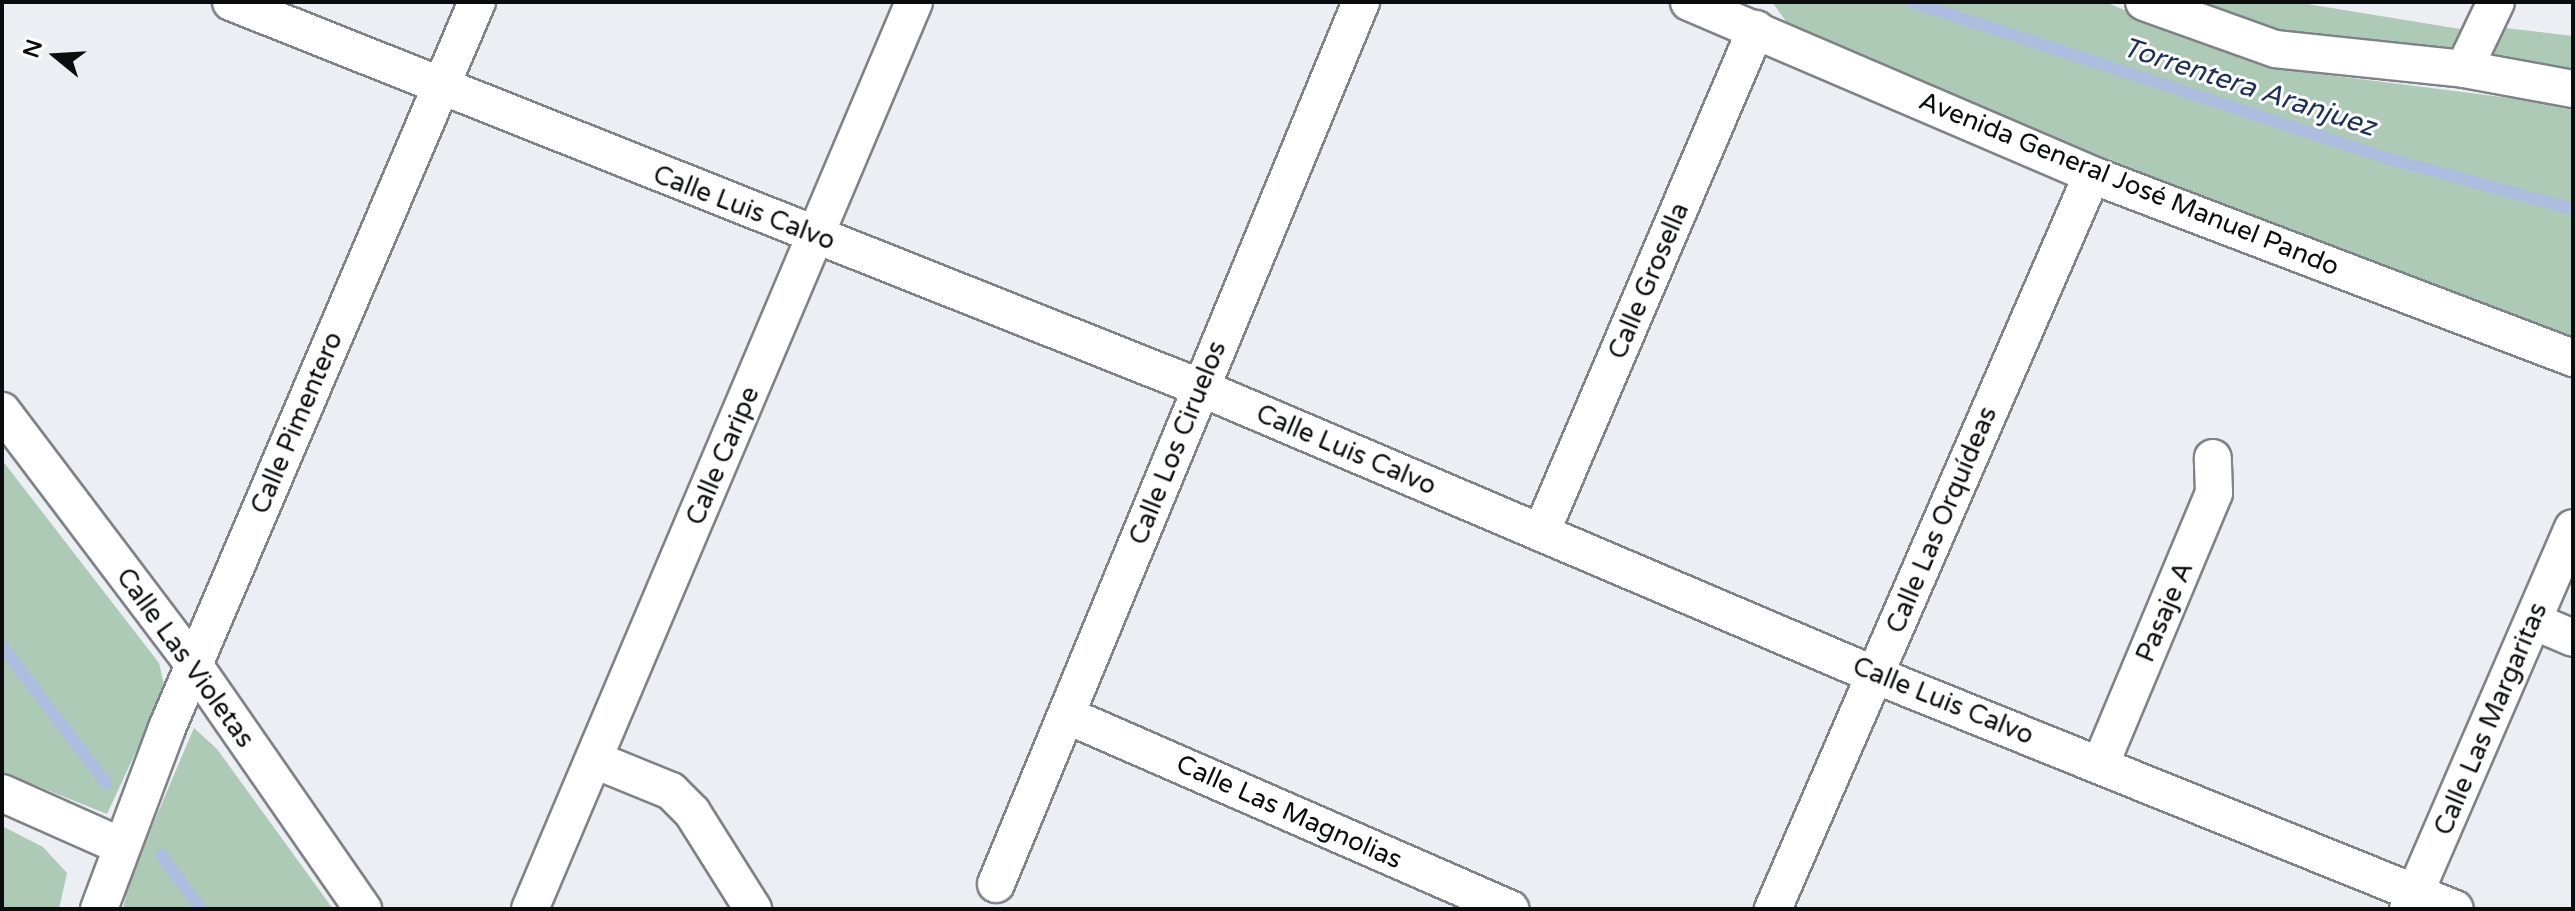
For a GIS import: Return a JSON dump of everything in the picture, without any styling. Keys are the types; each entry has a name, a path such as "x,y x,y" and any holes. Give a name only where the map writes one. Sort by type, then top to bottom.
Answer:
{"street":[{"name":"Calle Luis Calvo","path":"231,2 440,88 1201,388 1875,675 2101,763 2412,901 2455,909"},
{"name":"Calle Pimentero","path":"99,909 194,665 477,2"},
{"name":"Calle Caripe","path":"530,909 914,2"},
{"name":"Calle Los Ciruelos","path":"996,884 1361,2"},
{"path":"2144,2 2275,49 2464,69 2573,89"},
{"path":"2464,69 2496,2"},
{"name":"Avenida General José Manuel Pando","path":"1709,6 2092,175 2573,358"},
{"name":"Calle Grosella","path":"1541,533 1756,29"},
{"name":"Calle Las Orquídeas","path":"1773,909 2092,175"},
{"name":"Calle Las Violetas","path":"2,411 194,665 363,909"},
{"name":"Pasaje A","path":"2101,763 2214,493 2213,458"},
{"name":"Calle Las Margaritas","path":"2412,901 2573,528"},
{"path":"2533,621 2573,638"},
{"name":"Calle Las Magnolias","path":"1066,715 1511,909"},
{"path":"595,760 671,791 692,812 753,909"},
{"path":"2,793 121,846"}],"green space":[{"path":"1772,2 2105,2 2265,67 2573,106 2573,340 2082,153 1791,28"},
{"path":"2186,2 2295,2 2466,30 2452,56 2301,37"},
{"path":"2505,28 2573,36 2573,73 2491,57"},
{"path":"2,460 159,663 165,689 107,814 2,772"},
{"path":"194,728 217,749 333,909 123,909 130,878"},
{"path":"2,826 43,847 67,873 59,909 2,909"}],"waterway":[{"name":"Torrentera Aranjuez","path":"1912,2 2390,159 2573,209"},
{"path":"2,646 106,783"},
{"path":"161,855 201,909"}]}
